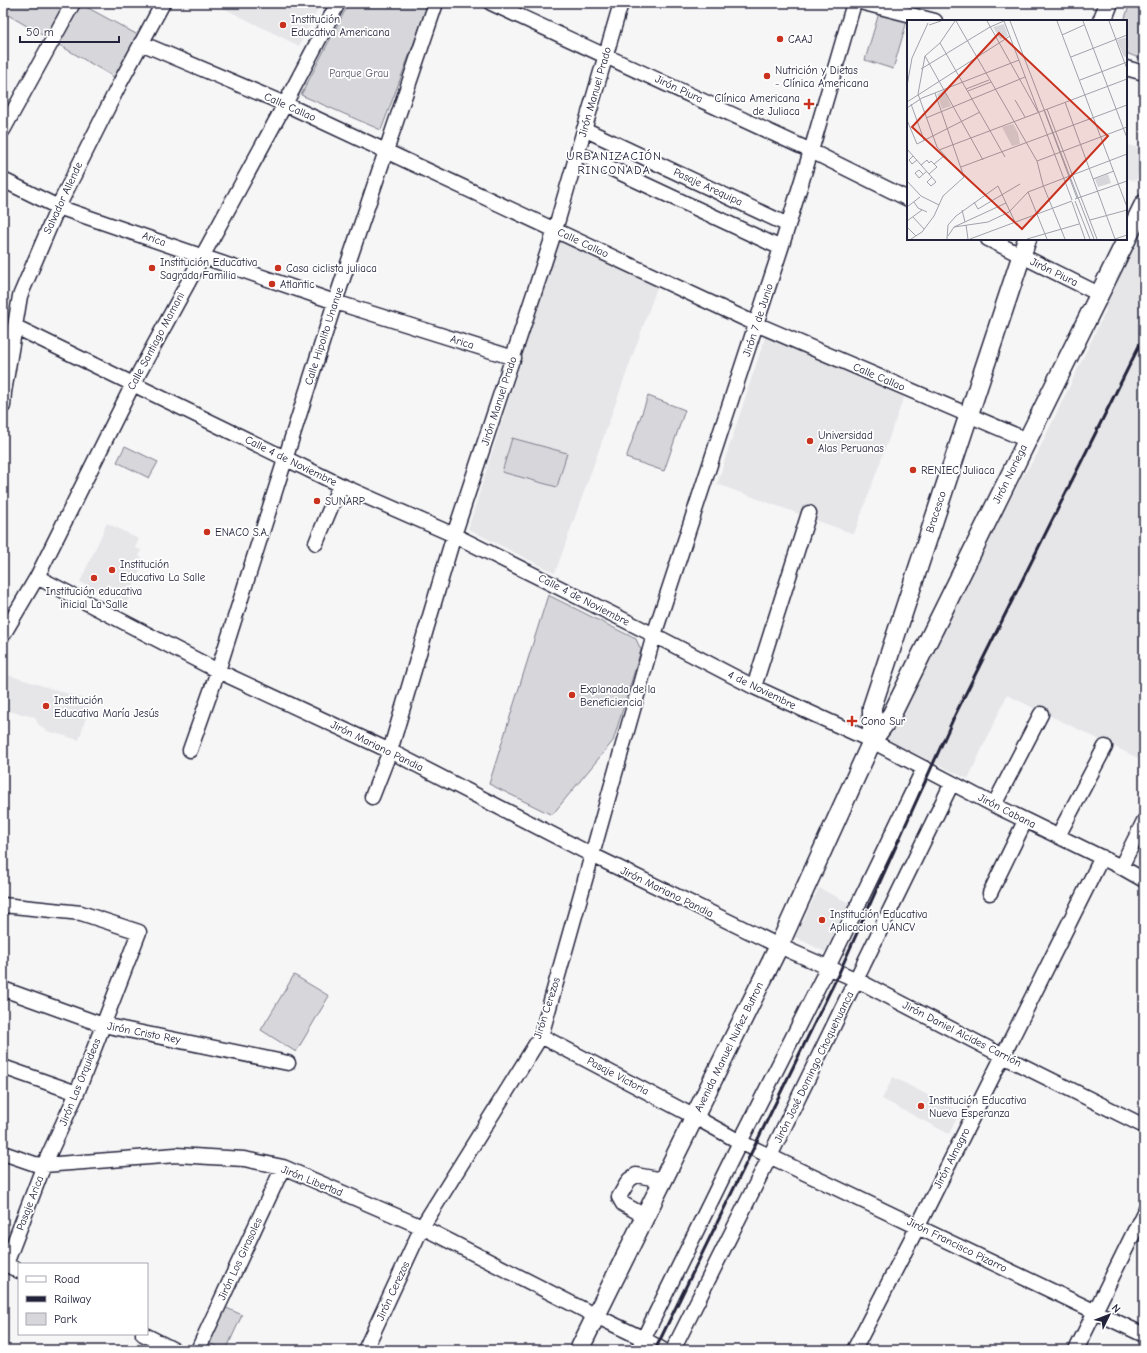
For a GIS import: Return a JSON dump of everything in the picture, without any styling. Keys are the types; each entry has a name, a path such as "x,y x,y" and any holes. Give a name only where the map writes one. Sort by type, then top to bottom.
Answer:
{"main road":[{"path":"1102,20 1109,3"},
{"name":"Jirón Noriega","path":"1127,238 1144,204"},
{"name":"Bracesco","path":"872,741 872,707 1027,240"},
{"name":"Jirón Noriega","path":"872,741 892,714 1126,240"},
{"name":"Avenida Manuel Nuñez Butron","path":"579,1350 779,946 872,741"}],"street":[{"path":"3,130 73,3"},
{"name":"Salvador Allende","path":"3,406 20,296 58,207 141,42 163,3"},
{"name":"Calle Santiago Mamani","path":"37,577 133,384 338,3"},
{"name":"Calle Hipolito Unanue","path":"190,750 218,671 335,302 387,152 436,3"},
{"name":"Jirón Piura","path":"491,3 811,151 907,199"},
{"name":"Jirón Manuel Prado","path":"372,797 390,751 454,535 514,358 555,230 621,3"},
{"name":"Jirón 7 de Junio","path":"654,635 781,248 854,3"},
{"path":"864,3 931,20"},
{"name":"Calle Callao","path":"141,42 285,104 756,324 1027,440"},
{"path":"1127,68 1144,73"},
{"name":"Pasaje Arequipa","path":"584,129 788,224"},
{"path":"578,153 781,248"},
{"name":"Arica","path":"3,180 58,207 202,255 335,302 514,358"},
{"name":"Jirón Piura","path":"990,240 1099,294"},
{"name":"Calle 4 de Noviembre","path":"16,327 340,485 454,535 654,635"},
{"path":"316,543 340,485"},
{"path":"754,687 808,512"},
{"path":"3,636 37,577"},
{"name":"Jirón Mariano Pandia","path":"37,577 218,671 390,751 592,855 779,946"},
{"name":"4 de Noviembre","path":"654,635 754,687 872,741"},
{"name":"Jirón Cerezos","path":"365,1350 422,1228 541,1036 654,635"},
{"path":"994,805 1041,714"},
{"name":"Jirón Cabana","path":"872,741 1025,821 1121,867 1144,880"},
{"path":"1058,836 1105,747"},
{"path":"641,1344 828,967 924,768"},
{"name":"Jirón José Domingo Choquehuanca","path":"673,1350 857,980 952,783"},
{"path":"990,893 1025,821"},
{"path":"1121,867 1144,821"},
{"name":"Jirón Almagro","path":"854,1350 918,1226 1102,858"},
{"name":"Jirón Las Orquideas","path":"3,904 81,913 139,932 77,1093 44,1165"},
{"name":"Jirón Daniel Alcides Carrión","path":"779,946 857,980 1003,1056 1144,1126"},
{"name":"Jirón Cristo Rey","path":"3,989 103,1025 288,1063"},
{"name":"Pasaje Victoria","path":"541,1036 695,1116 740,1142"},
{"path":"3,1067 77,1093"},
{"name":"Jirón Francisco Pizarro","path":"740,1142 918,1226 1144,1336"},
{"name":"Jirón Libertad","path":"3,1153 35,1164 44,1165 176,1156 244,1159 283,1167 422,1228 596,1316 641,1344 663,1350"},
{"name":"Pasaje Arica","path":"10,1266 44,1165"},
{"name":"Jirón Los Girasoles","path":"198,1350 283,1167"},
{"path":"645,1216 623,1204 619,1197 629,1180 636,1175 663,1180"},
{"path":"1076,1350 1144,1212"},
{"path":"145,1335 174,1350"}],"shaded area":[{"name":"Institución Educativa Americana","path":"213,3 321,3 299,46"},
{"path":"1127,144 1144,150 1144,156 1136,181 1127,178"},
{"path":"1144,211 1144,761 1007,695 968,779 883,738 1022,477 1036,456 1106,310 1100,302"},
{"path":"559,239 660,279 555,573 468,529"},
{"name":"Universidad Alas Peruanas","path":"766,334 904,397 854,534 717,484"},
{"name":"Institución Educativa La Salle","path":"107,523 139,539 135,548 141,550 139,556 144,559 126,604 80,582"},
{"name":"Institución Educativa María Jesús","path":"8,675 91,701 79,740 47,731 38,724 35,717 3,710 3,693"},
{"name":"Institución Educativa Aplicacion UANCV","path":"819,888 849,903 825,952 795,937"},
{"name":"Institución Educativa Nueva Esperanza","path":"893,1077 960,1112 949,1134 882,1099"}],"green space":[{"path":"3,3 79,3 138,35 114,77 3,12"},
{"name":"Parque Grau","path":"349,3 429,3 381,130 301,95"},
{"path":"1130,3 1144,3 1144,60 1127,53 1127,20 1124,20"},
{"path":"879,13 907,21 893,69 865,60"},
{"path":"648,396 685,410 664,471 626,458"},
{"path":"512,438 567,453 557,487 502,472"},
{"path":"125,446 158,462 149,478 117,462"},
{"name":"Explanada de la Beneficiencia","path":"548,595 636,639 641,650 613,741 552,815 489,784"},
{"path":"294,975 329,996 296,1052 261,1030"},
{"path":"220,1305 242,1315 226,1350 204,1341"}],"railway":[{"path":"655,1350 839,973 955,715 1144,336"}],"place":[{"name":"Institución Educativa Americana","path":"283,25"},
{"name":"CAAJ","path":"780,39"},
{"name":"Nutrición y Dietas - Clínica Americana","path":"767,76"},
{"name":"Clínica Americana de Juliaca","path":"809,104"},
{"name":"Institución Educativa Sagrada Familia","path":"152,268"},
{"name":"Casa ciclista juliaca","path":"278,268"},
{"name":"Atlantic","path":"272,284"},
{"name":"Universidad Alas Peruanas","path":"810,441"},
{"name":"RENIEC Juliaca","path":"913,470"},
{"name":"SUNARP","path":"317,501"},
{"name":"ENACO S.A.","path":"207,532"},
{"name":"Institución Educativa La Salle","path":"112,570"},
{"name":"Institución educativa inicial La Salle","path":"94,578"},
{"name":"Explanada de la Beneficiencia","path":"572,695"},
{"name":"Institución Educativa María Jesús","path":"46,706"},
{"name":"Cono Sur","path":"852,721"},
{"name":"Institución Educativa Aplicacion UANCV","path":"822,920"},
{"name":"Institución Educativa Nueva Esperanza","path":"921,1106"}],"district":[{"name":"URBANIZACIÓN RINCONADA","path":"614,163"}]}
